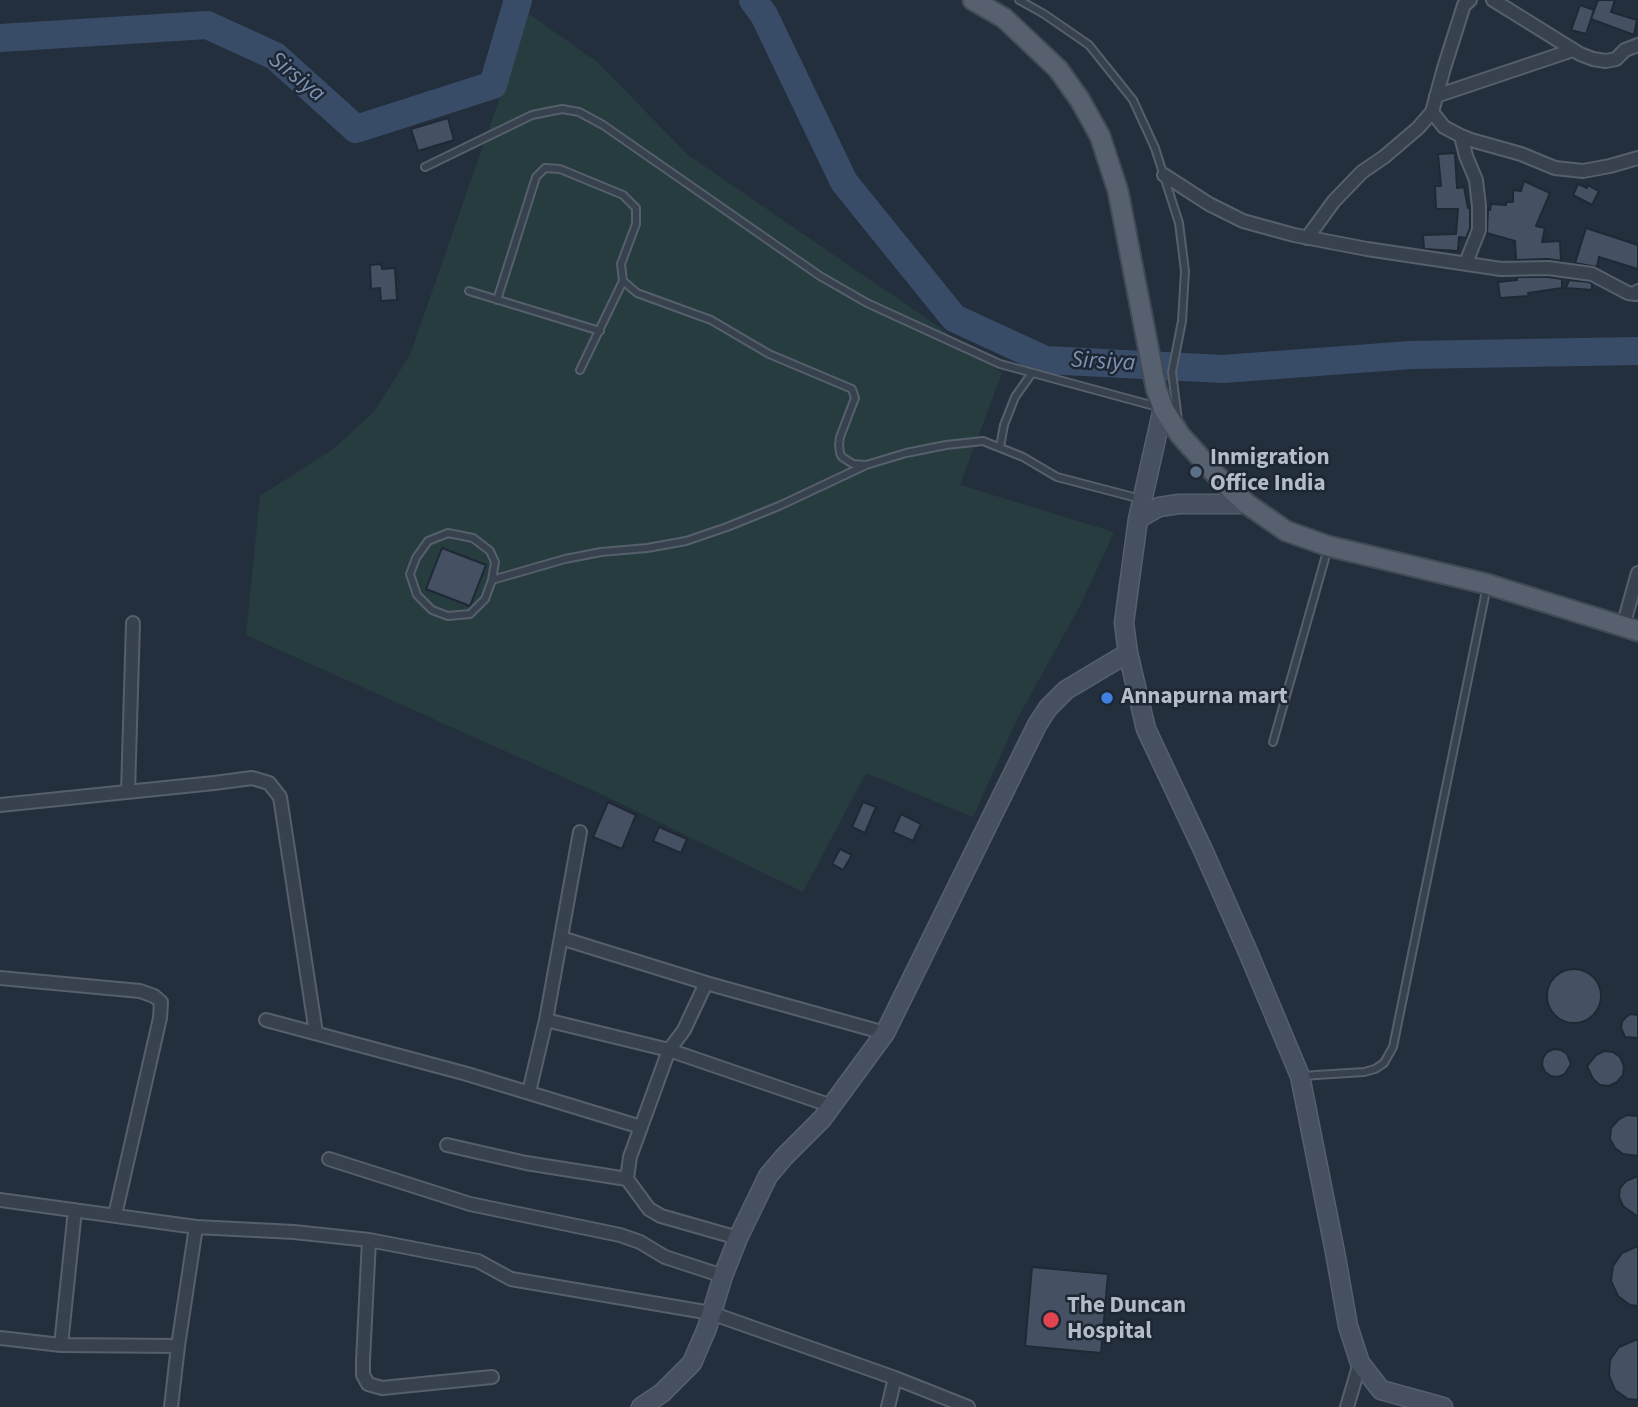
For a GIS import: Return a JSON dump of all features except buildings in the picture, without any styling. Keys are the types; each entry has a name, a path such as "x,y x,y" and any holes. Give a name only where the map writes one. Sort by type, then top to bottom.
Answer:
{"main road":[{"path":"973,0 1004,18 1058,69 1080,100 1100,136 1118,191 1156,388 1163,408 1180,435 1218,477 1247,504 1286,531 1328,546 1487,584 1631,629"}],"street":[{"path":"1307,238 1334,201 1362,172 1384,157 1432,113 1464,5 1470,0"},
{"path":"1493,0 1573,50 1593,59 1616,59 1625,50 1638,44"},
{"path":"1436,96 1573,50"},
{"path":"1432,113 1444,127 1461,136 1521,154 1555,168 1583,172 1638,158"},
{"path":"1461,136 1476,180 1479,206 1479,230 1466,263"},
{"path":"1164,175 1209,204 1243,221 1307,238 1501,269 1548,268 1592,274 1628,293 1636,294 1638,291"},
{"path":"1163,408 1138,519 1124,622 1128,653 1146,729 1203,850 1300,1076 1348,1325 1360,1363 1381,1390 1443,1407"},
{"path":"1138,519 1159,507 1169,505 1247,504"},
{"path":"1631,629 1638,573"},
{"path":"128,792 132,624"},
{"path":"641,1407 662,1393 692,1363 738,1238 768,1176 832,1106 885,1033 1037,725 1048,708 1066,690 1128,653"},
{"path":"0,805 252,778 269,783 280,797 316,1033"},
{"path":"530,1092 547,1020 580,832"},
{"path":"561,938 706,983 885,1033"},
{"path":"0,978 140,991 161,1002 160,1018 115,1215"},
{"path":"627,1180 630,1157 669,1050 684,1030 706,983"},
{"path":"266,1020 530,1092 641,1127"},
{"path":"547,1020 669,1050 832,1106"},
{"path":"447,1144 526,1163 627,1180 649,1209 662,1216 738,1238"},
{"path":"329,1159 470,1204 621,1235 640,1242 665,1258 723,1276"},
{"path":"0,1199 196,1227 294,1232 369,1240 478,1261 512,1279 711,1313 895,1378 968,1407"},
{"path":"61,1345 75,1210"},
{"path":"171,1407 196,1227"},
{"path":"369,1240 363,1361 363,1375 368,1384 382,1388 492,1377"},
{"path":"0,1338 61,1345 178,1346"},
{"path":"1347,1407 1360,1363"},
{"path":"888,1407 895,1378"}],"lane":[{"path":"1019,0 1089,45 1133,100 1155,148 1179,223 1185,271 1182,321 1172,372 1180,435"},
{"path":"425,167 532,115 562,109 579,112 603,125 820,276 879,309 1000,364 1163,408"},
{"path":"497,300 536,177 545,168 560,169 624,195 636,208 636,223 621,264 622,281 580,370"},
{"path":"622,281 636,293 710,320 769,354 852,389 855,398 840,437 840,453 853,464 866,465"},
{"path":"469,291 600,331"},
{"path":"1000,447 1014,397 1032,373"},
{"path":"492,580 565,559 686,541 766,511 866,465 946,445 983,442 1023,457 1058,477 1142,499"},
{"path":"448,533 473,538 490,551 495,562 492,580 485,599 470,614 448,615 432,610 417,595 410,574 416,558 428,541 448,533"},
{"path":"1273,742 1328,546"},
{"path":"1300,1076 1376,1069 1384,1063 1393,1046 1487,584"}],"green space":[{"path":"529,14 597,62 688,155 1002,373 960,485 1114,532 1080,606 1018,717 973,817 866,773 803,892 601,794 246,635 260,496 332,450 374,412 410,355"}],"waterway":[{"name":"Sirsiya","path":"0,38 207,25 275,56 356,129 493,85 518,0"},
{"name":"Sirsiya","path":"753,0 764,15 844,182 954,318 1045,360 1223,369 1411,355 1638,351"}],"place":[{"name":"Inmigration Office India","path":"1196,472"},
{"name":"Annapurna mart","path":"1107,698"},
{"name":"The Duncan Hospital","path":"1051,1320"}]}
